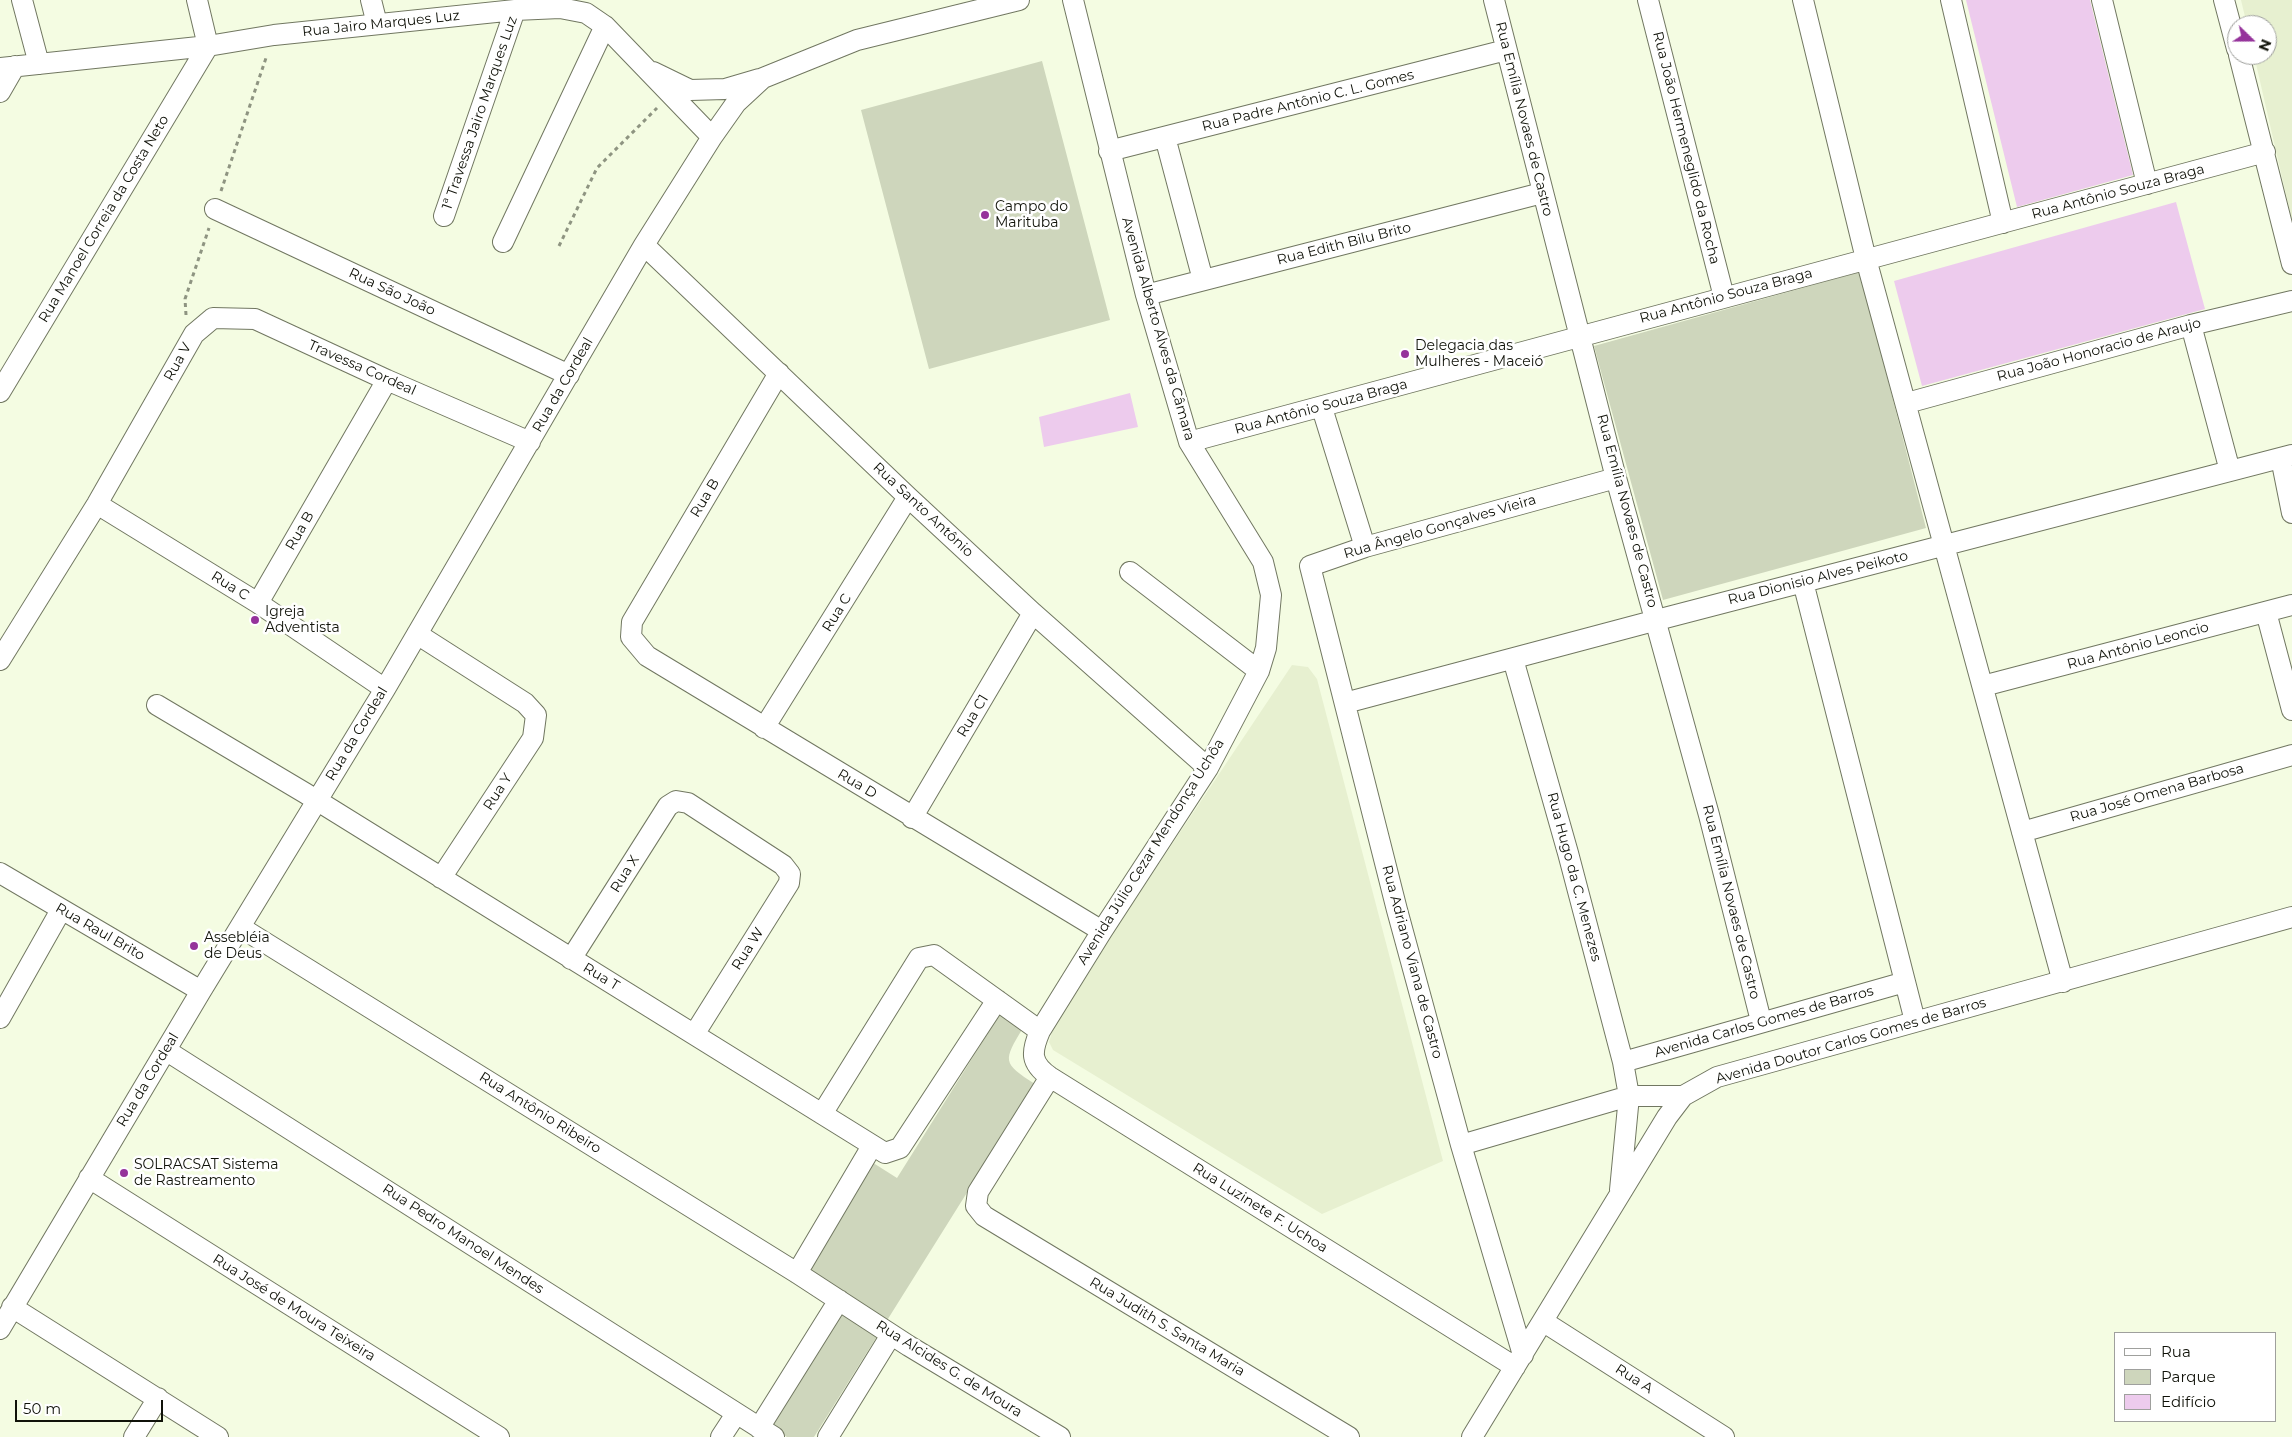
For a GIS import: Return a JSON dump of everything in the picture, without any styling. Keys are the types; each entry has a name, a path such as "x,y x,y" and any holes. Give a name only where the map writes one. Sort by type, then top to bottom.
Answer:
{"street":[{"path":"22,0 39,64"},
{"path":"197,0 208,46"},
{"path":"371,0 377,24"},
{"path":"646,69 690,90 725,89 764,78 858,40 1019,0"},
{"name":"Avenida Alberto Alves da Câmara","path":"1073,0 1146,295 1189,442 1263,562 1271,595 1266,648 1259,672"},
{"name":"Rua Emília Novaes de Castro","path":"1494,0 1616,478 1656,620 1761,1021"},
{"name":"Rua João Hermeneglido da Rocha","path":"1648,0 1724,297"},
{"path":"1803,0 1866,259 1907,403 2063,982"},
{"path":"1951,0 2003,223"},
{"path":"2102,0 2147,184"},
{"path":"2224,0 2228,15"},
{"name":"Rua Jairo Marques Luz","path":"8,67 208,46 274,35 559,4 586,13 605,26 671,97 712,137"},
{"name":"1ª Travessa Jairo Marques Luz","path":"444,216 515,10"},
{"path":"503,242 605,26"},
{"name":"Rua Manoel Correia da Costa Neto","path":"0,392 208,46"},
{"name":"Rua Padre Antônio C. L. Gomes","path":"1109,151 1506,50"},
{"path":"2242,65 2292,264"},
{"path":"0,92 8,67"},
{"name":"Rua da Cordeal","path":"0,1329 240,927 311,797 385,689 644,245 712,137 736,104 764,78"},
{"path":"1165,137 1203,280"},
{"name":"Rua Antônio Souza Braga","path":"1189,442 1322,408 1724,297 2264,152"},
{"name":"Rua Edith Bilu Brito","path":"1146,295 1542,193"},
{"name":"Rua São João","path":"216,209 569,375"},
{"name":"Rua Santo Antônio","path":"644,245 908,497 1033,613 1208,768"},
{"name":"Rua João Honoracio de Araujo","path":"1907,403 2191,325 2292,301"},
{"name":"Travessa Cordeal","path":"194,334 213,318 255,319 387,380 530,442"},
{"path":"2191,325 2230,471"},
{"name":"Rua V","path":"0,660 97,504 194,334"},
{"name":"Rua B","path":"632,622 779,373"},
{"name":"Rua B","path":"258,603 387,380"},
{"path":"1322,408 1365,547"},
{"path":"2286,457 2292,513"},
{"name":"Rua Dionisio Alves Peikoto","path":"1345,703 1656,620 2286,457"},
{"name":"Rua Ângelo Gonçalves Vieira","path":"1310,566 1365,547 1616,478"},
{"name":"Rua C","path":"764,728 908,497"},
{"name":"Rua C","path":"97,504 258,603 385,689"},
{"name":"Rua Adriano Viana de Castro","path":"1310,566 1397,910 1519,1361"},
{"path":"1130,572 1259,672"},
{"path":"1803,582 1915,1021"},
{"name":"Rua Antônio Leoncio","path":"1983,686 2292,605"},
{"path":"2266,612 2292,710"},
{"name":"Rua C1","path":"912,818 1033,613"},
{"name":"Rua D","path":"632,622 631,637 647,656 912,818 1102,931"},
{"name":"Rua Y","path":"417,634 525,703 536,715 533,738 441,878"},
{"name":"Rua Hugo da C. Menezes","path":"1513,659 1568,853 1623,1062 1629,1096 1619,1197"},
{"name":"Avenida Júlio Cezar Mendonça Uchôa","path":"1040,1031 1102,931 1208,768 1259,672"},
{"name":"Rua T","path":"157,705 311,797 571,959 695,1033 878,1149"},
{"name":"Rua José Omena Barbosa","path":"2022,832 2292,755"},
{"name":"Rua X","path":"571,959 668,806 676,801 688,803"},
{"name":"Rua W","path":"688,803 783,865 790,874 789,884 695,1033"},
{"name":"Rua Raul Brito","path":"0,873 201,992"},
{"path":"0,1018 61,910"},
{"name":"Avenida Doutor Carlos Gomes de Barros","path":"1472,1437 1683,1096 1718,1077 2292,917"},
{"name":"Rua Antônio Ribeiro","path":"240,927 839,1300"},
{"path":"822,1114 919,958 934,955 1040,1031"},
{"name":"Avenida Carlos Gomes de Barros","path":"1623,1062 1761,1021 1906,982"},
{"path":"797,1273 878,1149 900,1148 997,1000"},
{"name":"Rua Luzinete F. Uchoa","path":"1040,1031 1034,1046 1034,1060 1040,1070 1050,1077 1519,1361"},
{"name":"Rua Pedro Manoel Mendes","path":"166,1051 766,1432"},
{"name":"Rua Judith S. Santa Maria","path":"1050,1077 978,1192 976,1206 984,1216 1350,1437"},
{"path":"1461,1145 1629,1096 1683,1096"},
{"name":"Rua José de Moura Teixeira","path":"89,1178 499,1437"},
{"path":"766,1432 839,1300"},
{"name":"Rua Alcides G. de Moura","path":"839,1300 1060,1437"},
{"path":"12,1307 218,1437"},
{"name":"Rua A","path":"1544,1322 1724,1437"},
{"path":"828,1437 891,1334"},
{"path":"134,1437 158,1398"},
{"path":"721,1437 736,1414"}],"path":[{"name":"Rua V","path":"194,334 186,318 185,299 274,35"},
{"path":"559,246 597,168 671,97"}],"shaded area":[{"path":"2241,0 2292,0 2292,221 2256,65 2277,65 2277,15 2245,15"},
{"path":"1292,665 1308,667 1317,679 1443,1161 1322,1214 1053,1050 1049,1042 1057,1016"}],"green space":[{"name":"Campo do Marituba","path":"1042,61 1110,320 929,369 861,110"},
{"path":"1860,272 1926,528 1663,600 1594,346"},
{"path":"1000,1014 1023,1028 1012,1048 1009,1060 1011,1066 1016,1071 1035,1084 814,1437 787,1437 766,1424 845,1297 802,1271 867,1159 897,1178"}],"building":[{"path":"1966,0 2090,0 2133,175 2017,207"},
{"path":"2176,202 2205,309 1922,386 1894,281"},
{"path":"1130,393 1138,427 1044,447 1039,417"}],"place":[{"name":"Campo do Marituba","path":"985,215"},
{"name":"Delegacia das Mulheres - Maceió","path":"1405,354"},
{"name":"Igreja Adventista","path":"255,620"},
{"name":"Assebléia de Deus","path":"194,946"},
{"name":"SOLRACSAT Sistema de Rastreamento","path":"124,1173"}]}
